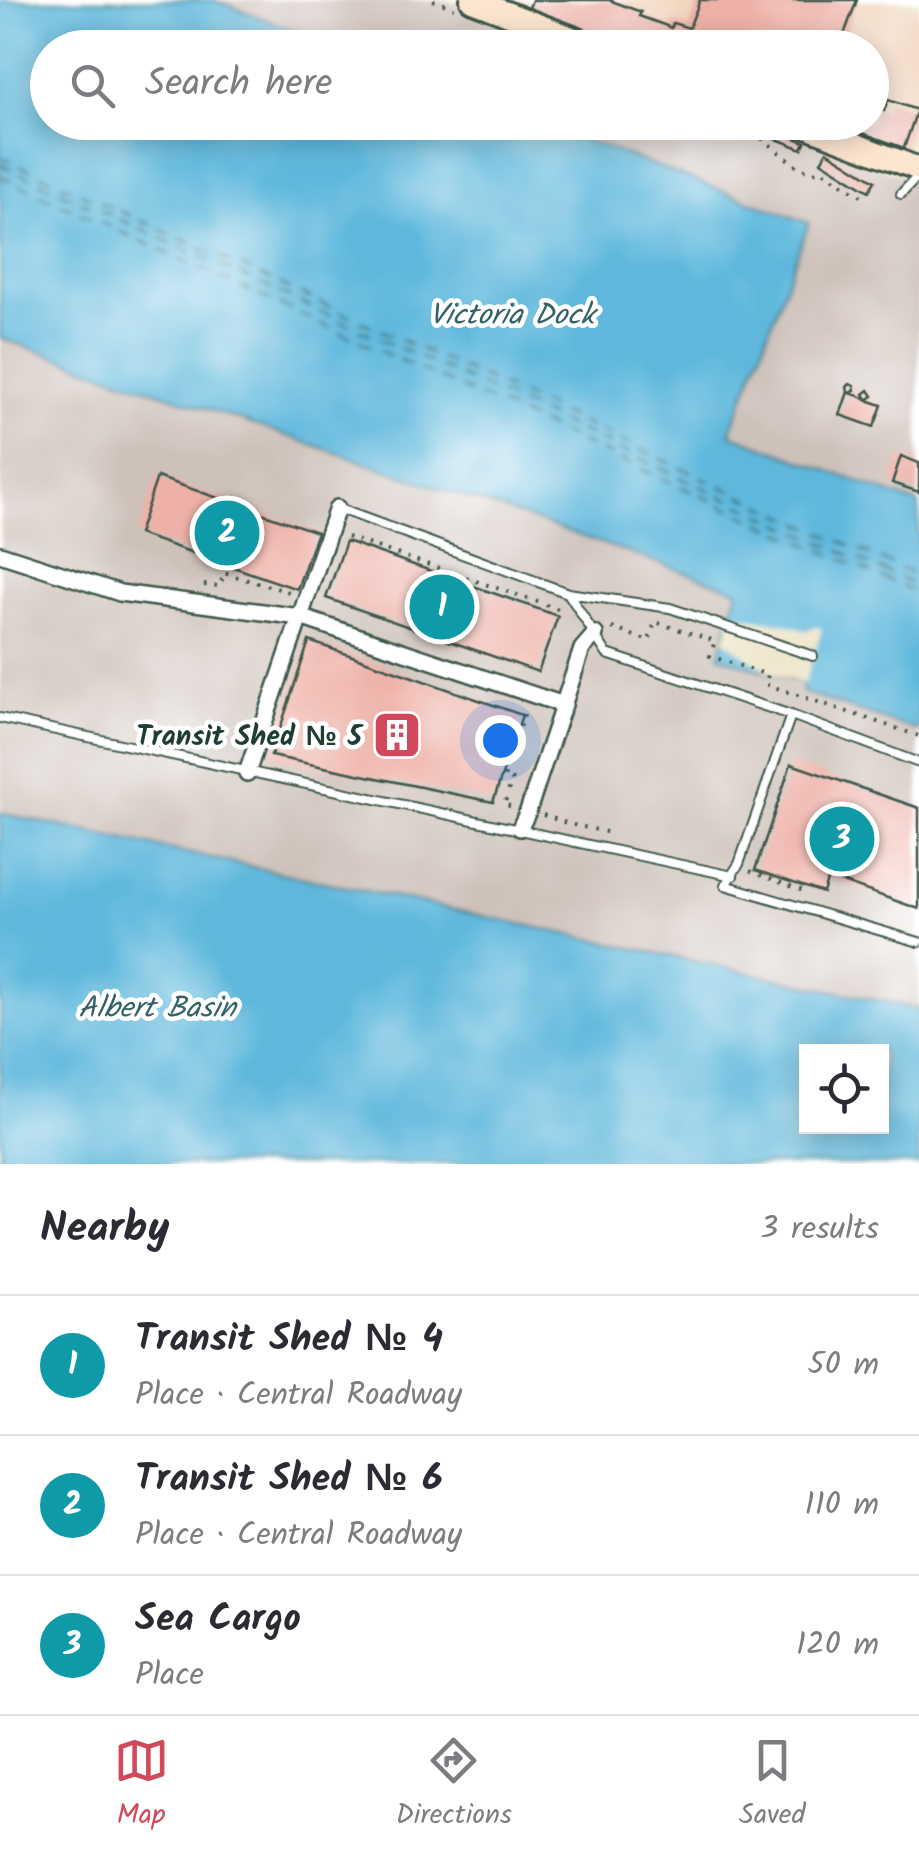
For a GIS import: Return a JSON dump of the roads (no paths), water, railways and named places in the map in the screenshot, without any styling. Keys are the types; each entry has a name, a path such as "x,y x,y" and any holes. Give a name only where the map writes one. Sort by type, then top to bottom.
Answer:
{"street":[{"path":"472,0 517,8 562,30"},
{"path":"840,140 919,172"},
{"path":"247,773 337,508"},
{"path":"0,554 120,593 300,617 564,705"},
{"path":"520,828 582,649 594,634"}],"lane":[{"path":"901,194 919,172"},
{"path":"337,508 568,593 670,608 813,656"},
{"path":"568,593 607,654 919,763"},
{"path":"790,715 733,876 725,885 919,942"},
{"path":"0,718 733,876"}],"water":[{"name":"Victoria Dock","path":"0,0 214,0 294,30 30,30 30,140 586,140 809,223 730,434 919,504 919,731 801,692 803,684 719,656 738,590 0,338"},
{"name":"Albert Basin","path":"0,813 919,1009 919,1164 0,1164"}],"place":[{"name":"Transit Shed № 6","path":"227,533"},
{"name":"Transit Shed № 4","path":"442,607"},
{"name":"Transit Shed № 5","path":"397,735"},
{"name":"Sea Cargo","path":"842,839"}]}
